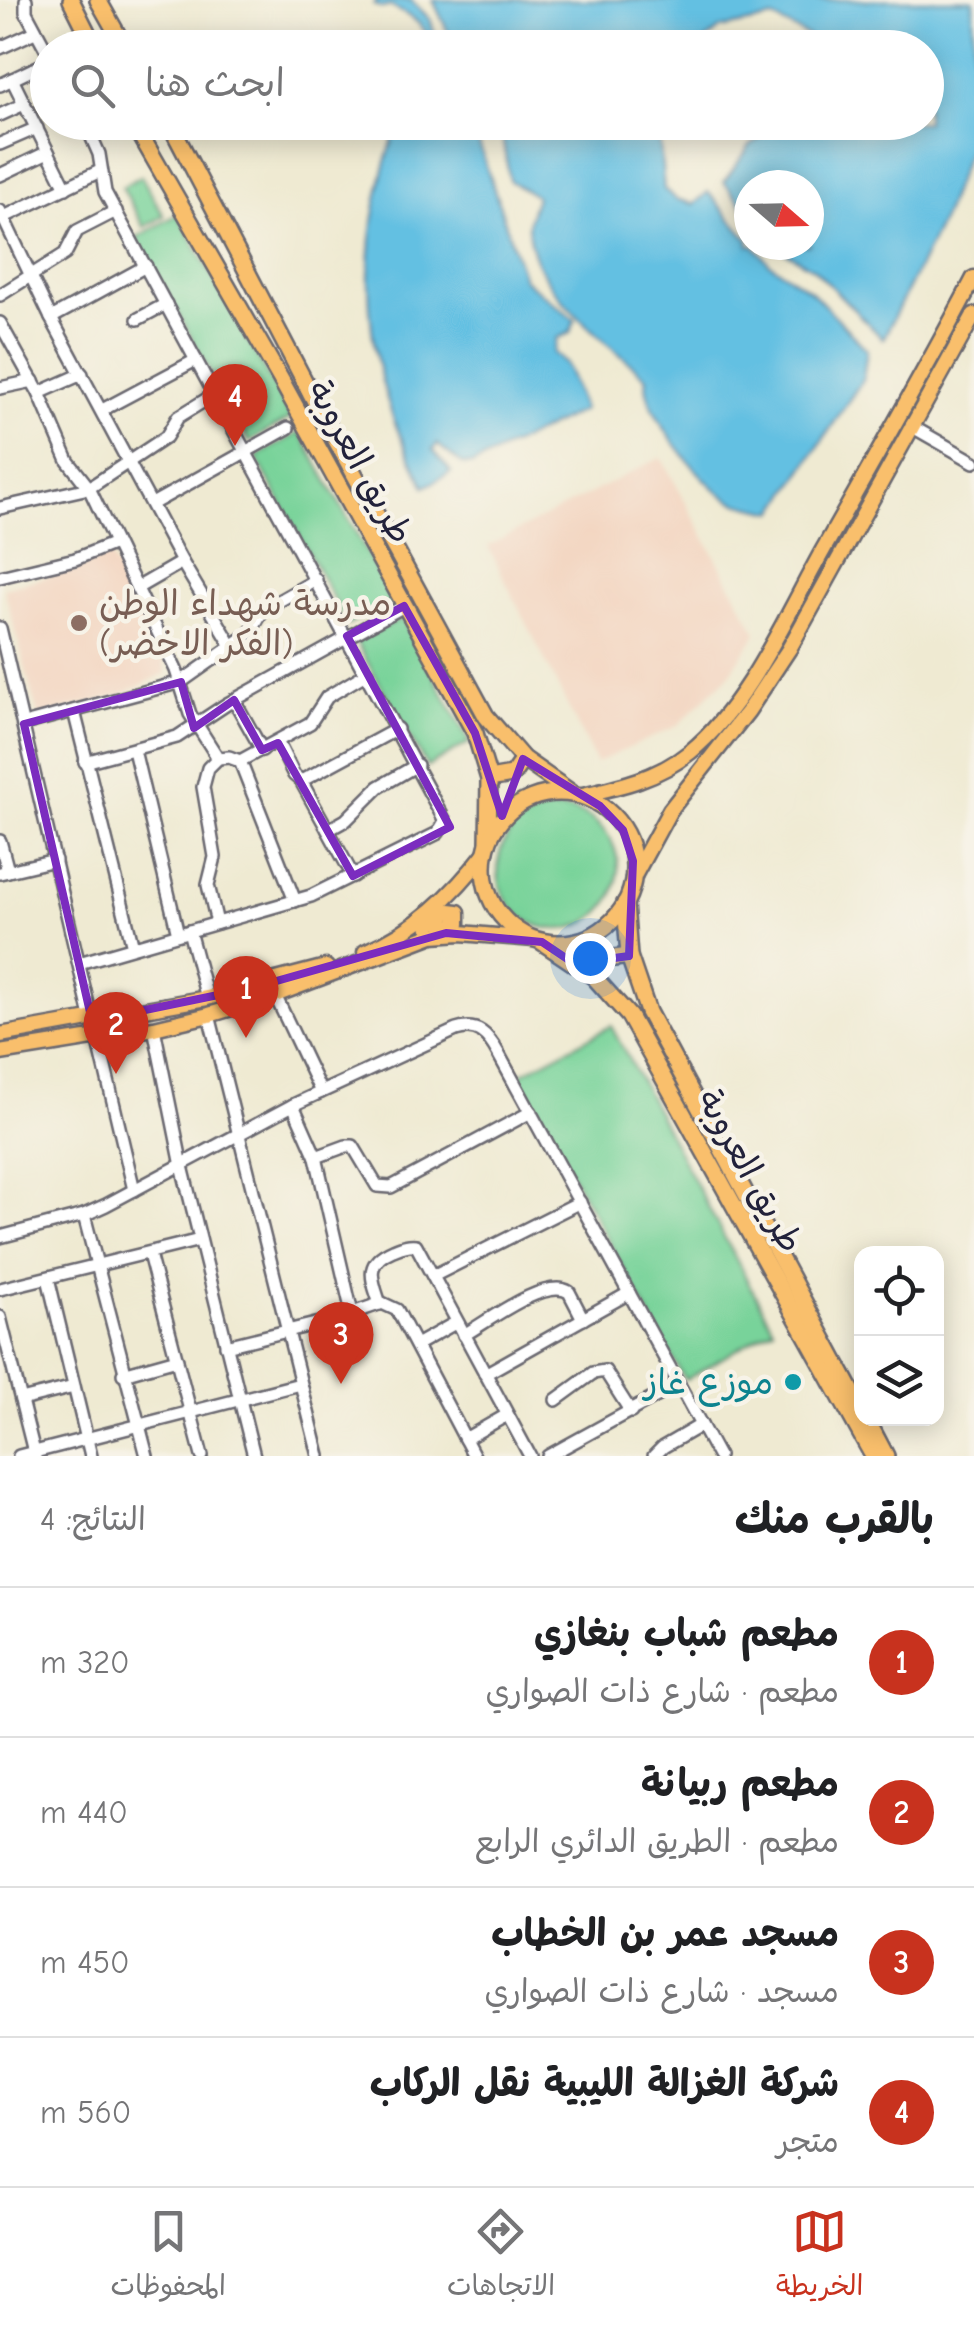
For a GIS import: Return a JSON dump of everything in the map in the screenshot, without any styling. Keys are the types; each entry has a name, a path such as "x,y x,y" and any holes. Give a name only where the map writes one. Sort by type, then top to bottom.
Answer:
{"highway":[{"path":"71,0 86,30"},
{"path":"98,0 116,30"},
{"name":"طريق العروبة","path":"143,140 270,361 475,734 488,779 487,848"},
{"name":"طريق العروبة","path":"177,140 481,706 499,734 523,759 575,795"},
{"path":"488,779 498,780 512,774 523,759"},
{"path":"546,794 575,795 607,811 623,830 632,853 633,878 625,903 609,924 586,938 560,944 538,940 510,926 493,905 485,879 487,848 502,820 522,803 546,794"},
{"name":"طريق العروبة","path":"625,903 629,956 653,1023 854,1395"},
{"name":"طريق العروبة","path":"538,940 594,976 636,1027 873,1456"},
{"path":"594,976 607,959 629,956"},
{"path":"870,1426 886,1456"}],"main road":[{"path":"575,795 626,785 656,774 684,757 715,727 772,642 974,278"},
{"path":"633,878 680,796 776,670 974,315"},
{"path":"391,940 446,899 487,848"},
{"path":"0,1035 208,998 302,975 421,929 449,910 460,914 456,925 426,938 210,1015 0,1053"},
{"path":"426,938 454,932 538,940"}],"street":[{"path":"26,0 26,12 34,30"},
{"path":"0,48 30,34"},
{"path":"30,71 6,82 30,115"},
{"path":"0,115 24,104"},
{"path":"0,144 30,131"},
{"path":"42,140 66,188"},
{"path":"79,962 295,902 443,828 444,814 103,187 99,154 93,140"},
{"path":"0,176 48,152"},
{"path":"100,171 1,216 50,318 232,646"},
{"path":"0,295 65,254 77,231 116,211"},
{"path":"50,318 146,266"},
{"path":"138,319 166,304"},
{"path":"0,322 36,387 68,461 89,488 181,682 197,725 218,758"},
{"path":"102,410 196,360"},
{"path":"0,388 36,387 82,374"},
{"path":"0,508 89,488 166,437 178,417 215,394"},
{"path":"911,426 974,462"},
{"path":"152,504 288,428"},
{"path":"0,577 75,560 115,543"},
{"path":"136,588 182,562"},
{"path":"24,724 181,682 250,633 263,610 316,580"},
{"path":"84,762 177,737 234,700 404,606"},
{"path":"0,628 6,675 24,724 92,1021"},
{"path":"217,924 208,884 215,857 203,787 208,768 218,758 240,761 278,743 310,723 327,697 367,673"},
{"path":"234,700 262,750"},
{"path":"74,712 134,946"},
{"path":"301,780 397,729"},
{"path":"278,743 353,876"},
{"path":"134,750 183,933 208,998"},
{"path":"240,761 295,902"},
{"path":"328,830 346,820 379,787 417,765"},
{"path":"0,841 4,872 55,860"},
{"path":"274,995 320,1092"},
{"path":"210,1015 319,1456"},
{"path":"0,1238 84,1215 320,1092 470,1027 488,1036 718,1456"},
{"path":"154,1028 182,1166 254,1456"},
{"path":"98,1038 134,1190"},
{"path":"292,1106 316,1157 352,1314"},
{"path":"316,1157 350,1145 356,1148 377,1186 391,1187 531,1112"},
{"path":"433,1276 580,1202"},
{"path":"84,1215 147,1456"},
{"path":"0,1289 200,1240"},
{"path":"380,1304 372,1273 374,1263 382,1255 414,1244 530,1456"},
{"path":"149,1254 202,1456"},
{"path":"48,1278 91,1456"},
{"path":"464,1335 518,1302 556,1288 569,1292 583,1320"},
{"path":"485,1374 630,1293"},
{"path":"226,1346 380,1304 395,1308 474,1456"},
{"path":"0,1317 35,1454"},
{"path":"416,1345 457,1322"},
{"path":"123,1374 177,1359"},
{"path":"556,1400 602,1371 611,1375 630,1412"},
{"path":"19,1456 300,1384"},
{"path":"548,1456 678,1384"},
{"path":"21,1400 74,1387"},
{"path":"466,1439 507,1414"},
{"path":"654,1456 663,1446 701,1425"}],"highlighted area":[{"path":"404,606 475,733 502,816 523,759 600,806 623,830 633,861 629,956 607,959 594,977 542,942 446,933 252,988 92,1021 24,724 181,682 194,728 234,700 262,750 278,743 353,876 450,827 347,636"}],"shaded area":[{"path":"661,457 757,633 729,675 677,726 596,763 488,546"},
{"name":"مدرسة شهداء الوطن (الفكر الاخضر)","path":"109,554 163,657 166,673 122,694 38,716 4,588 78,569"}],"green space":[{"path":"141,176 164,216 144,227 122,187"},
{"path":"178,214 291,418 249,441 136,238"},
{"path":"300,432 394,602 348,625 256,457"},
{"path":"402,618 470,742 427,767 356,642"},
{"path":"558,809 581,813 601,826 614,846 618,869 614,892 601,912 581,925 558,929 535,925 515,912 502,892 498,869 502,846 515,826 535,813"},
{"path":"611,1026 773,1328 685,1380 517,1076"}],"water":[{"path":"377,0 411,0 430,19 434,30 423,30 390,6 374,5"},
{"path":"433,0 973,0 974,135 941,222 883,339 814,269 799,260 824,260 824,170 734,170 734,195 724,182 758,140 944,140 944,30 796,30 773,18 719,30 447,30"},
{"path":"393,140 478,140 524,279 575,320 570,333 557,338 554,353 566,364 583,410 472,465 462,464 437,444 433,450 451,472 425,487 393,417 374,343 369,269"},
{"path":"503,140 660,140 664,189 676,199 694,204 708,192 734,222 734,260 766,260 812,292 867,350 863,379 775,512 734,502 704,479 662,425 652,407 647,378 555,291 532,249 528,222 536,196 510,181"}],"place":[{"name":"شركة الغزالة الليبية نقل الركاب","path":"235,446"},
{"name":"مدرسة شهداء الوطن (الفكر الاخضر)","path":"79,623"},
{"name":"مطعم شباب بنغازي","path":"246,1038"},
{"name":"مطعم ربيانة","path":"116,1074"},
{"name":"موزع غاز","path":"793,1382"},
{"name":"مسجد عمر بن الخطاب","path":"341,1384"}]}
